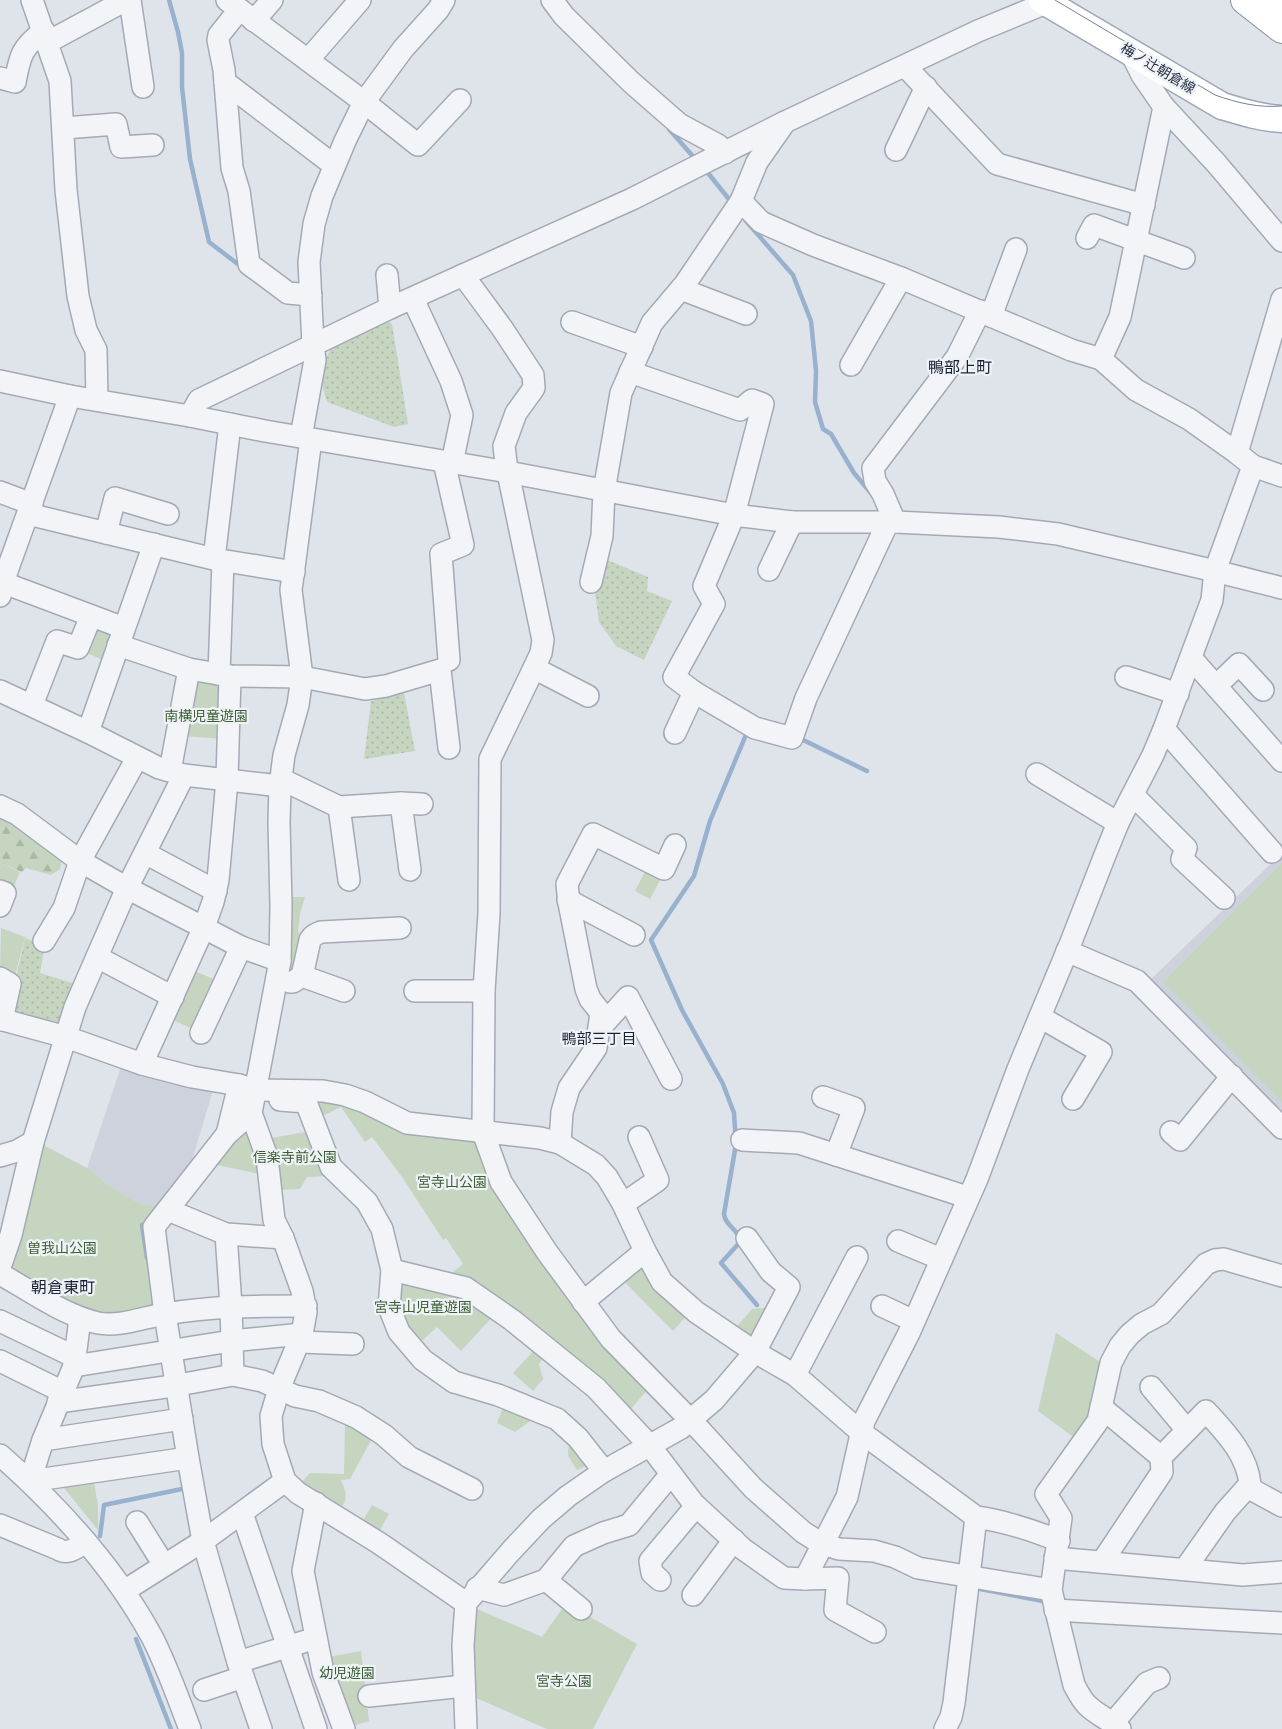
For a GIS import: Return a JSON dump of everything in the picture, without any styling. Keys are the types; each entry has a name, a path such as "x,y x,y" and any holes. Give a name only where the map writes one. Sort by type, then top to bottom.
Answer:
{"highway":[{"path":"1246,0 1282,29"}],"main road":[{"path":"1277,0 1282,4"},
{"name":"梅ノ辻朝倉線","path":"1044,2 1222,106 1269,119 1282,119"}],"street":[{"path":"32,0 60,81 66,190 78,296 86,330 96,350 97,400"},
{"path":"0,78 14,82 20,56 27,44 126,0"},
{"path":"130,0 143,87"},
{"path":"272,0 240,10 219,35 232,168 239,191 248,264 288,293 311,295"},
{"path":"308,60 360,0"},
{"path":"262,1729 241,1669 203,1541 184,1459 160,1315 154,1227 227,1134 250,1096 278,971 281,906 279,822 281,783 284,755 298,705 302,677 291,590 315,360 309,262 314,224 322,196 335,163 364,102 444,0"},
{"path":"552,0 564,16 638,88 679,124 718,145 724,153"},
{"path":"190,416 199,400 390,308 632,199 785,122 1044,2"},
{"path":"240,10 364,102 418,145 460,100"},
{"path":"1130,51 1142,76 1164,107 1216,163 1282,241"},
{"path":"905,66 997,164 1144,205"},
{"path":"225,82 327,160 335,163"},
{"path":"896,150 926,87"},
{"path":"1100,359 1120,317 1164,107"},
{"path":"591,582 602,536 604,491 621,393 652,323 681,289 737,206 757,162 785,122"},
{"path":"64,128 116,124 120,147 152,145"},
{"path":"737,206 761,222 813,245 901,278 1071,350 1100,359 1136,390 1189,419 1245,460 1282,476"},
{"path":"1087,238 1094,225 1184,258"},
{"path":"630,372 740,410 752,400 763,404 734,515 704,586 714,604 674,677 694,692 755,728 792,738 806,698 892,522 883,494 875,481 873,468 957,357 986,314 1016,249"},
{"path":"387,275 390,308"},
{"path":"463,275 502,328 533,375 534,388 516,413 504,446 543,640 541,653 490,759 489,913 479,991 480,1131 501,1182 547,1252 583,1302 686,1433 803,1532 822,1544 839,1550 874,1552 895,1557 918,1568 968,1585 1053,1600 1282,1623"},
{"path":"850,365 901,278"},
{"path":"681,289 746,314"},
{"path":"413,299 451,381 462,415 448,462 463,545 441,554 449,660"},
{"path":"809,1571 847,1497 864,1421 914,1321 976,1179 1018,1069 1118,822 1133,795 1178,694 1212,600 1215,571 1245,460 1282,299"},
{"path":"572,322 642,347"},
{"path":"0,381 70,396 508,472 734,515 792,522 892,522 999,527 1058,534 1282,588"},
{"path":"70,396 3,580 91,616 121,637 189,669 225,675 302,677 365,689 386,686 440,670 449,748"},
{"path":"142,1064 204,927 218,880 227,780 225,675 219,560 230,424"},
{"path":"0,492 30,509 106,533 219,560 294,572"},
{"path":"106,533 115,498 168,514"},
{"path":"769,570 792,522"},
{"path":"88,732 154,544"},
{"path":"32,706 57,641 78,648 91,616"},
{"path":"1191,658 1282,761"},
{"path":"1216,686 1239,664 1263,690"},
{"path":"534,668 588,696"},
{"path":"0,1267 6,1233 75,1006 127,888 145,853 177,773 189,669"},
{"path":"1126,677 1178,694"},
{"path":"0,691 88,732 136,758 177,773 227,780 281,783 339,807 401,803 422,804"},
{"path":"675,733 694,692"},
{"path":"1164,728 1272,852"},
{"path":"44,941 64,908 80,861 136,758"},
{"path":"1037,774 1118,822"},
{"path":"1133,795 1186,848 1182,859 1224,898"},
{"path":"401,803 410,870"},
{"path":"0,806 17,814 80,861 127,888 242,947 292,982 302,976 312,936 321,932 400,928"},
{"path":"339,807 349,880"},
{"path":"560,1143 562,1112 569,1088 596,1048 600,1028 601,1013 590,999 586,989 568,900 567,884 586,831 664,869 675,845"},
{"path":"145,853 216,891"},
{"path":"0,891 5,893 0,906"},
{"path":"568,900 634,935"},
{"path":"201,1033 242,947"},
{"path":"1067,951 1137,981 1282,1128"},
{"path":"97,957 173,997"},
{"path":"302,976 344,990"},
{"path":"0,978 10,984 1,1020 66,1037 142,1064 192,1077 250,1096 306,1102 331,1167 367,1202 382,1229 392,1270 389,1306 399,1332 423,1360 454,1382 498,1395 557,1419 578,1438 604,1471"},
{"path":"414,991 479,991"},
{"path":"600,1028 628,997 671,1079"},
{"path":"1040,1017 1102,1052 1073,1099"},
{"path":"1171,1132 1180,1140 1232,1076"},
{"path":"250,1096 323,1091 345,1095 365,1102 407,1123 540,1138 560,1143 596,1165 607,1177 623,1204 662,1282 696,1312 754,1352 795,1375 862,1433 976,1517 995,1519 1037,1532 1057,1550 1102,1562 1243,1575 1282,1572"},
{"path":"227,1134 250,1096"},
{"path":"250,1096 267,1157 274,1220 283,1238 306,1306 301,1338 279,1389 271,1416 273,1444 285,1481 298,1493 380,1543 478,1594 504,1595 546,1580 574,1546 603,1533 628,1525 660,1460 686,1433 754,1352 789,1287 771,1272 746,1238"},
{"path":"823,1097 854,1108 836,1155"},
{"path":"623,1204 658,1180 639,1137"},
{"path":"742,1140 799,1143 967,1197"},
{"path":"0,1156 17,1151 33,1142"},
{"path":"168,1210 226,1234 283,1238"},
{"path":"226,1234 233,1375"},
{"path":"898,1241 941,1259"},
{"path":"583,1302 645,1251"},
{"path":"1159,1678 1147,1683 1116,1726 1088,1706 1080,1697 1074,1685 1053,1600 1061,1518 1046,1494 1098,1421 1111,1363 1120,1346 1130,1334 1142,1324 1161,1314 1206,1264 1215,1260 1224,1259 1282,1276"},
{"path":"795,1375 848,1260"},
{"path":"392,1270 466,1288 512,1320 596,1388 660,1460 696,1506 734,1540 784,1578 809,1571 838,1578 834,1610 875,1632"},
{"path":"0,1274 80,1318 101,1323 123,1322 160,1315 231,1306 306,1306"},
{"path":"882,1306 914,1321"},
{"path":"30,1481 43,1440 74,1362 80,1318"},
{"path":"0,1321 74,1362 167,1352 231,1341 301,1338 353,1344"},
{"path":"0,1361 61,1397 172,1386 233,1375 262,1381 295,1396 319,1401 356,1417 384,1435 409,1457 472,1489"},
{"path":"1151,1387 1187,1430"},
{"path":"1101,1407 1161,1457 1162,1472 1102,1562"},
{"path":"1161,1457 1206,1411 1236,1446 1249,1477 1250,1484 1226,1512 1185,1569"},
{"path":"43,1440 178,1419"},
{"path":"0,1456 30,1481 86,1542 124,1591 152,1638 190,1729"},
{"path":"30,1481 184,1459"},
{"path":"466,1729 463,1645 478,1594 541,1519 568,1496 604,1471 660,1460"},
{"path":"124,1591 203,1541 285,1481"},
{"path":"1247,1487 1282,1506"},
{"path":"316,1503 303,1571 323,1672 344,1729"},
{"path":"660,1580 652,1573 650,1561 696,1506"},
{"path":"242,1513 316,1729"},
{"path":"945,1729 951,1717 954,1703 976,1517"},
{"path":"137,1522 164,1566"},
{"path":"0,1525 63,1552 68,1552 86,1542"},
{"path":"693,1594 734,1540"},
{"path":"546,1580 581,1609"},
{"path":"204,1690 241,1669 287,1647 316,1638"},
{"path":"369,1696 464,1686"}],"shaded area":[{"path":"1282,853 1282,1119 1148,982"},
{"path":"122,1064 214,1087 190,1167 162,1207 140,1204 111,1187 87,1168"}],"green space":[{"path":"384,319 392,324 408,424 394,427 327,402 319,374 332,346"},
{"path":"600,557 648,577 647,591 672,601 644,660 616,646 599,622 594,584"},
{"path":"93,623 117,633 106,661 82,651"},
{"name":"南横児童遊園","path":"193,675 228,679 224,739 183,736"},
{"path":"404,693 415,751 364,759 371,701"},
{"path":"0,813 62,859 60,869 51,875 26,868 22,872 0,863"},
{"path":"0,863 20,872 11,893 0,888"},
{"path":"1282,863 1282,1102 1163,982"},
{"path":"648,866 663,874 650,899 635,891"},
{"path":"292,897 305,897 300,913 298,931 300,937 295,975 291,975"},
{"path":"1,928 25,937 14,980 0,971"},
{"path":"25,938 45,945 40,973 75,984 62,1032 7,1018"},
{"path":"190,969 218,981 196,1030 168,1018"},
{"name":"宮寺山公園","path":"308,1095 323,1096 406,1127 450,1139 479,1136 523,1232 568,1299 617,1360 647,1390 626,1415 447,1277 463,1264 446,1238 443,1240 402,1177 372,1137 365,1142 341,1107 318,1118"},
{"name":"信楽寺前公園","path":"311,1131 330,1176 307,1177 300,1189 274,1190 266,1139"},
{"path":"243,1133 252,1136 260,1174 217,1165"},
{"name":"曽我山公園","path":"34,1140 87,1168 111,1187 140,1204 162,1207 156,1313 101,1323 0,1267"},
{"path":"644,1257 689,1313 673,1331 620,1277"},
{"name":"宮寺山児童遊園","path":"400,1277 463,1292 495,1314 461,1351 437,1327 416,1346 396,1306"},
{"path":"782,1293 754,1345 734,1330 752,1309 764,1308"},
{"path":"1056,1333 1100,1362 1102,1371 1091,1417 1076,1439 1038,1411"},
{"path":"535,1349 544,1356 539,1364 543,1379 533,1391 513,1373"},
{"path":"504,1405 536,1417 515,1432 497,1423"},
{"path":"354,1422 374,1435 350,1479 341,1480 346,1495 345,1502 340,1510 300,1484 310,1473 344,1474 345,1425"},
{"path":"569,1437 592,1463 577,1470 568,1456"},
{"path":"93,1477 98,1505 98,1530 60,1483"},
{"path":"372,1505 389,1514 378,1534 361,1524"},
{"name":"宮寺公園","path":"477,1609 542,1637 562,1609 580,1611 637,1644 593,1729 547,1729 474,1697 472,1654"},
{"name":"幼児遊園","path":"361,1651 369,1721 349,1727 328,1657"}],"waterway":[{"path":"169,0 182,53 182,87 190,159 209,242 243,268"},
{"path":"669,129 697,161"},
{"path":"704,168 732,203"},
{"path":"746,221 793,275 811,321 816,371 815,402 823,429 831,434 854,473 870,492"},
{"path":"748,730 710,821 694,876 651,940 682,1010 723,1084 734,1113 736,1144 724,1214 727,1222 738,1234 741,1241 721,1263 757,1305"},
{"path":"797,737 867,771"},
{"path":"142,1225 147,1258"},
{"path":"100,1536 104,1505 187,1488"},
{"path":"975,1588 1048,1602"},
{"path":"136,1639 171,1729"}],"tram line":[{"path":"1055,0 1215,95 1248,104 1282,106"}],"district":[{"name":"鴨部上町","path":"960,367"},
{"name":"鴨部三丁目","path":"599,1039"},
{"name":"朝倉東町","path":"63,1287"}]}
